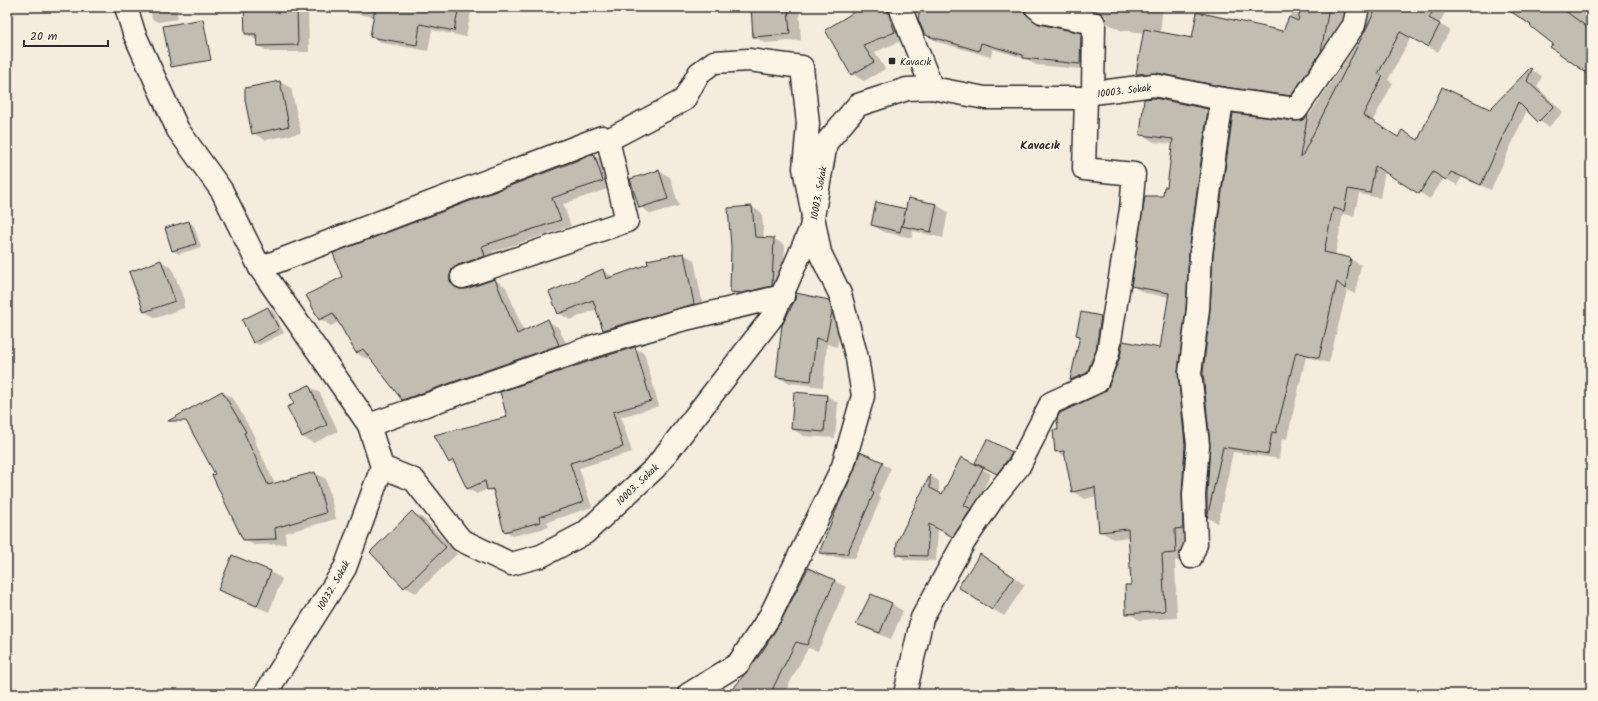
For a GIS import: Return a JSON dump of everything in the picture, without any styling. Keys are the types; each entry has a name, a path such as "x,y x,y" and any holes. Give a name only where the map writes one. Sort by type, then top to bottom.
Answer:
{"street":[{"path":"126,7 134,33 178,130 222,191 260,268 369,425 382,467"},
{"path":"900,7 932,88"},
{"path":"905,694 922,618 964,542 994,497 1019,466 1051,403 1097,382 1108,353 1131,209 1134,174 1084,169 1098,15 1042,12 1036,7"},
{"name":"10003. Sokak","path":"382,467 414,480 461,540 511,564 541,556 585,533 656,468 773,316 812,228 826,143 858,105 907,89 932,88 985,98 1090,96 1154,85 1222,99 1297,109 1354,25 1358,7"},
{"path":"608,140 684,100 699,73 714,62 749,60 802,67 808,124 804,168 814,214 820,253 840,294 857,358 863,396 843,466 770,616 738,664 689,694"},
{"path":"1190,557 1196,544 1194,495 1198,445 1190,373 1198,309 1201,254 1222,99"},
{"path":"260,268 602,137 608,140"},
{"path":"462,277 627,221 608,140"},
{"path":"369,425 591,347 681,320 783,296"},
{"name":"10032. Sokak","path":"265,694 345,568 382,467"}],"building":[{"path":"244,7 297,7 298,45 257,46 256,34 245,34"},
{"path":"375,7 459,7 454,31 420,24 417,45 370,37"},
{"path":"751,7 788,7 790,34 753,37"},
{"path":"862,7 886,7 895,32 863,45 874,62 851,75 825,30"},
{"path":"921,7 1024,7 1024,12 1039,24 1081,33 1080,64 1023,58 1023,55 981,43 979,51 925,35 918,19"},
{"path":"1301,7 1329,7 1321,52 1291,96 1224,87 1157,73 1136,74 1144,29 1192,38 1197,12 1283,31 1289,17 1298,21"},
{"path":"1377,7 1435,7 1429,18 1440,24 1428,47 1400,32 1378,74 1383,76 1363,115 1398,137 1402,130 1418,140 1442,87 1490,109 1530,68 1532,69 1527,81 1554,106 1538,122 1518,102 1481,185 1451,172 1446,180 1433,172 1419,194 1375,166 1370,193 1348,189 1344,211 1333,208 1324,252 1351,258 1345,289 1337,282 1319,358 1296,352 1276,433 1272,432 1268,454 1223,447 1207,518 1210,444 1203,373 1210,310 1213,255 1233,113 1295,121 1302,120 1308,114 1300,156 1302,156"},
{"path":"1504,7 1560,7 1591,30 1591,76 1550,47 1553,44 1530,26 1531,25"},
{"path":"203,19 211,60 171,67 163,26"},
{"path":"280,81 289,126 252,134 245,100 245,88"},
{"path":"1154,98 1208,109 1189,252 1186,308 1178,372 1185,445 1182,494 1183,528 1175,529 1176,553 1162,554 1165,611 1126,614 1125,585 1131,585 1128,529 1099,532 1095,487 1072,492 1064,451 1055,452 1053,430 1058,430 1057,418 1060,413 1102,393 1108,387 1120,357 1123,341 1160,348 1169,293 1131,286 1145,196 1163,196 1164,187 1167,187 1173,139 1140,135 1144,99"},
{"path":"594,154 603,181 552,198 561,220 482,246 485,256 458,265 452,269 450,275 450,281 454,286 460,289 466,289 495,279 517,334 548,319 559,345 402,400 363,349 356,353 333,313 319,320 306,295 342,277 333,253"},
{"path":"659,170 668,199 639,208 630,179"},
{"path":"908,198 937,204 931,232 902,226"},
{"path":"876,202 906,209 900,232 871,225"},
{"path":"752,206 755,237 774,238 772,286 742,293 730,292 731,247 728,208"},
{"path":"189,221 196,244 172,251 165,228"},
{"path":"684,253 694,304 603,330 593,300 558,314 549,292 603,269 606,279 648,264 647,260"},
{"path":"161,260 175,301 144,312 129,272"},
{"path":"796,293 829,300 832,312 826,341 816,338 811,381 776,377 782,325 795,300"},
{"path":"268,307 279,329 253,343 242,320"},
{"path":"1081,312 1101,316 1096,350 1087,373 1070,380 1080,336 1076,335"},
{"path":"635,347 651,401 613,412 623,447 570,463 583,502 539,517 540,522 504,532 493,489 487,490 485,481 467,489 453,460 449,463 434,435 507,417 500,392"},
{"path":"309,385 327,425 302,437 287,407 294,404 290,394"},
{"path":"222,391 246,432 244,433 268,485 315,472 326,513 275,528 276,539 243,540 212,475 215,474 186,421 168,421"},
{"path":"794,392 827,395 824,432 791,429"},
{"path":"987,439 1012,452 997,474 975,463"},
{"path":"860,452 883,462 871,491 874,493 847,554 819,553 839,503 854,471"},
{"path":"961,457 983,468 964,505 971,509 953,537 929,524 927,556 896,555 897,542 930,475 930,488 942,494"},
{"path":"412,511 446,547 404,588 370,552"},
{"path":"980,554 1014,577 992,610 958,587"},
{"path":"232,555 271,571 257,606 218,590"},
{"path":"808,568 835,580 807,645 796,642 770,694 729,694 762,652 781,621"},
{"path":"871,594 892,603 880,633 856,624"}],"place":[{"name":"Kavacık","path":"892,61"}],"district":[{"name":"Kavacık","path":"1040,145"}]}
